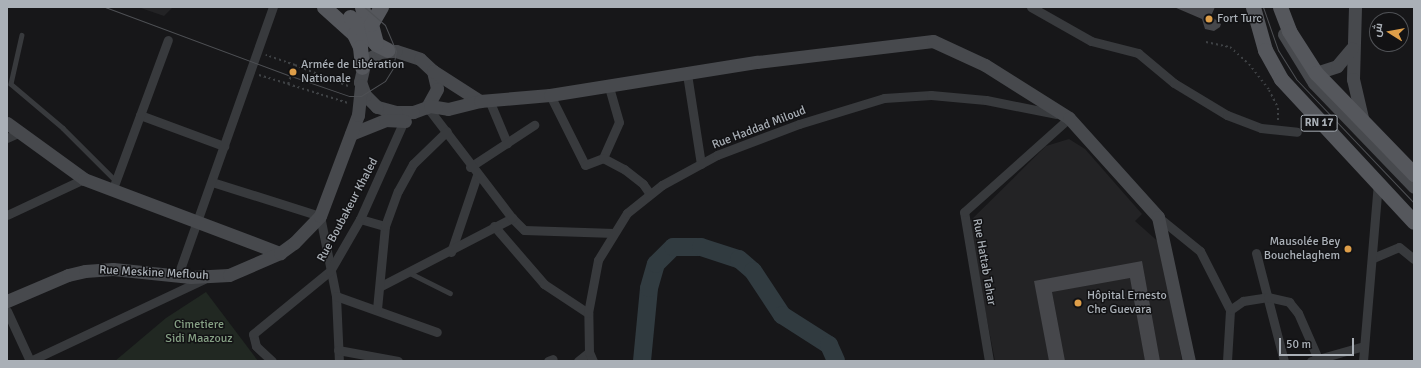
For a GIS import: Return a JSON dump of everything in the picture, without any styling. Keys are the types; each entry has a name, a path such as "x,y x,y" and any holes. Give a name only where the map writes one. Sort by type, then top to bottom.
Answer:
{"main road":[{"path":"324,7 354,34 360,47 362,67 361,85 371,102 406,117"},
{"path":"338,7 378,43 414,57 433,71 484,101"},
{"path":"362,7 378,43"},
{"path":"378,43 371,24 381,7"},
{"name":"RN 17","path":"1253,7 1265,50 1281,79 1414,222"},
{"path":"1258,7 1268,39 1277,59 1302,95 1414,212"},
{"path":"1276,7 1281,26 1314,83 1414,187"},
{"name":"RN 17","path":"1280,7 1289,31 1316,73 1414,174"},
{"path":"1355,7 1352,48 1354,87 1364,124"},
{"path":"351,134 385,120 406,117 428,106 448,109 484,101 550,95 687,74 933,41 985,65 1069,118 1158,217 1189,361"},
{"path":"362,67 378,43"},
{"path":"1316,73 1338,66 1352,48"},
{"path":"428,106 437,89 433,71"},
{"name":"Rue Meskine Meflouh","path":"7,300 44,284 85,271 113,269 207,277 230,275 280,253 294,243 320,216 360,109 361,85"},
{"name":"Rue Meskine Meflouh","path":"351,134 367,116 388,110"},
{"path":"7,123 84,179 114,186 197,224 280,253"}],"street":[{"path":"178,275 273,7"},
{"path":"1031,7 1091,41 1138,53 1174,83 1228,115 1279,132 1297,132"},
{"path":"114,186 168,40"},
{"path":"687,74 701,164"},
{"path":"550,95 585,165 603,158 619,122 609,86"},
{"name":"Rue Haddad Miloud","path":"591,357 588,313 598,260 627,213 650,194 701,164 799,124 884,98 931,95 986,100 1033,107 1069,118"},
{"path":"484,101 507,143"},
{"path":"428,106 447,131 470,167 512,218 524,230 614,233"},
{"path":"140,115 224,146"},
{"name":"Rue Boubakeur Khaled","path":"272,361 256,346 253,334 330,271 360,219 406,117"},
{"name":"Rue Hattab Tahar","path":"989,361 964,212 1069,118"},
{"path":"470,167 534,125"},
{"path":"377,309 381,286 385,226 404,178 426,149 447,131"},
{"path":"7,138 20,132"},
{"path":"603,158 624,169 643,184 650,194"},
{"path":"451,252 478,175"},
{"path":"7,216 84,179"},
{"path":"212,182 320,216 336,296 338,350 340,361"},
{"path":"1363,361 1373,258 1378,184"},
{"path":"1158,217 1200,251 1230,310 1227,361"},
{"path":"381,286 451,252 494,226 512,218"},
{"path":"360,219 385,226"},
{"path":"494,226 544,284 588,313"},
{"path":"1373,258 1399,247 1414,259"},
{"path":"1256,253 1284,361"},
{"path":"7,311 30,361 207,277"},
{"path":"336,296 377,309 436,332"},
{"path":"1230,310 1243,301 1268,297 1289,302 1298,313 1316,361 1364,346"},
{"path":"338,350 398,361"},
{"path":"578,361 591,357"}],"lane":[{"path":"22,35 11,84 63,128 114,186"},
{"path":"408,272 450,293"}],"path":[{"path":"1206,42 1230,47 1249,64 1269,90 1278,108 1279,132"},
{"path":"257,52 348,84 348,90"},
{"path":"288,84 295,66"},
{"path":"251,72 347,103 360,109"},
{"path":"347,103 348,96"}],"shaded area":[{"path":"138,7 173,7 164,16"},
{"name":"Hôpital Ernesto Che Guevara","path":"1069,139 1085,149 1142,214 1135,221 1162,245 1182,361 995,361 968,223 1046,146"}],"green space":[{"name":"Cimetiere Sidi Maazouz","path":"206,292 258,361 115,361 166,318"}],"building":[{"name":"Fort Turc","path":"1174,7 1215,7 1211,16 1221,24 1220,27 1214,31 1205,29 1202,19"},
{"path":"1142,261 1160,361 1145,361 1130,278 1052,292 1065,361 1049,361 1034,281"}],"waterway":[{"path":"642,361 649,288 656,264 673,247 701,247 739,259 753,271 782,315 829,345 836,361"}],"tram line":[{"path":"105,7 349,96 361,96 385,81 393,68 396,51 385,25 364,7"},
{"path":"1263,7 1278,50 1296,79 1414,203"}],"place":[{"name":"Fort Turc","path":"1209,19"},
{"name":"Armée de Libération Nationale","path":"293,72"},
{"name":"Mausolée Bey Bouchelaghem","path":"1348,249"},
{"name":"Hôpital Ernesto Che Guevara","path":"1078,303"}]}
